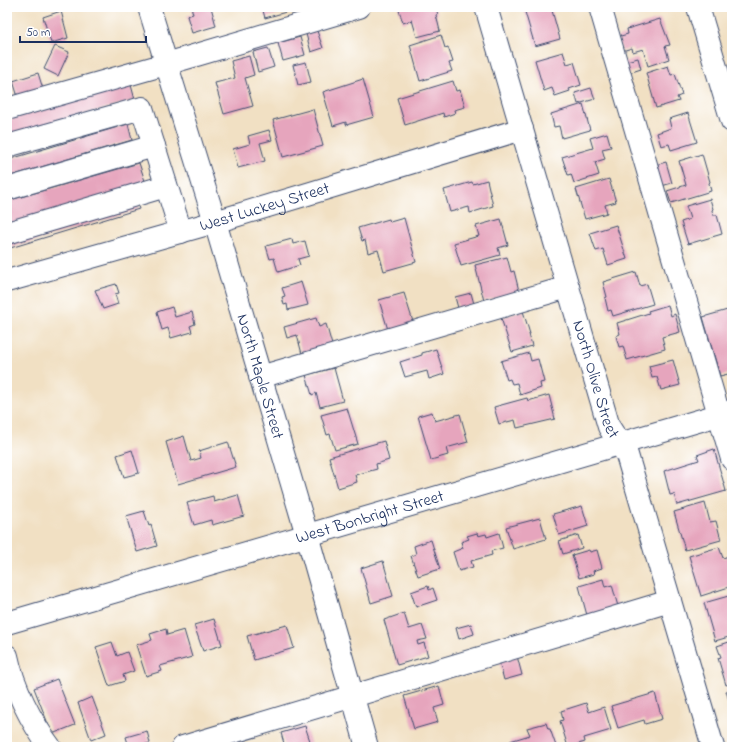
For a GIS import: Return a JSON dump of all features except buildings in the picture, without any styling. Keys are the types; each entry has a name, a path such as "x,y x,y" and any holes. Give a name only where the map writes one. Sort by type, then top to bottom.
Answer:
{"street":[{"name":"North Maple Street","path":"148,7 215,222 307,535 367,747"},
{"path":"7,109 358,7"},
{"name":"North Olive Street","path":"486,7 609,427 627,455 713,747"},
{"path":"600,7 725,413 732,459"},
{"path":"698,7 732,122"},
{"path":"7,146 142,108 181,232"},
{"name":"West Luckey Street","path":"7,281 215,222 522,129"},
{"path":"7,189 154,146"},
{"path":"7,233 166,186"},
{"path":"260,377 568,288"},
{"name":"West Bonbright Street","path":"7,623 725,413"},
{"path":"184,747 670,602"},
{"path":"7,656 21,696 33,721 50,747"}]}
